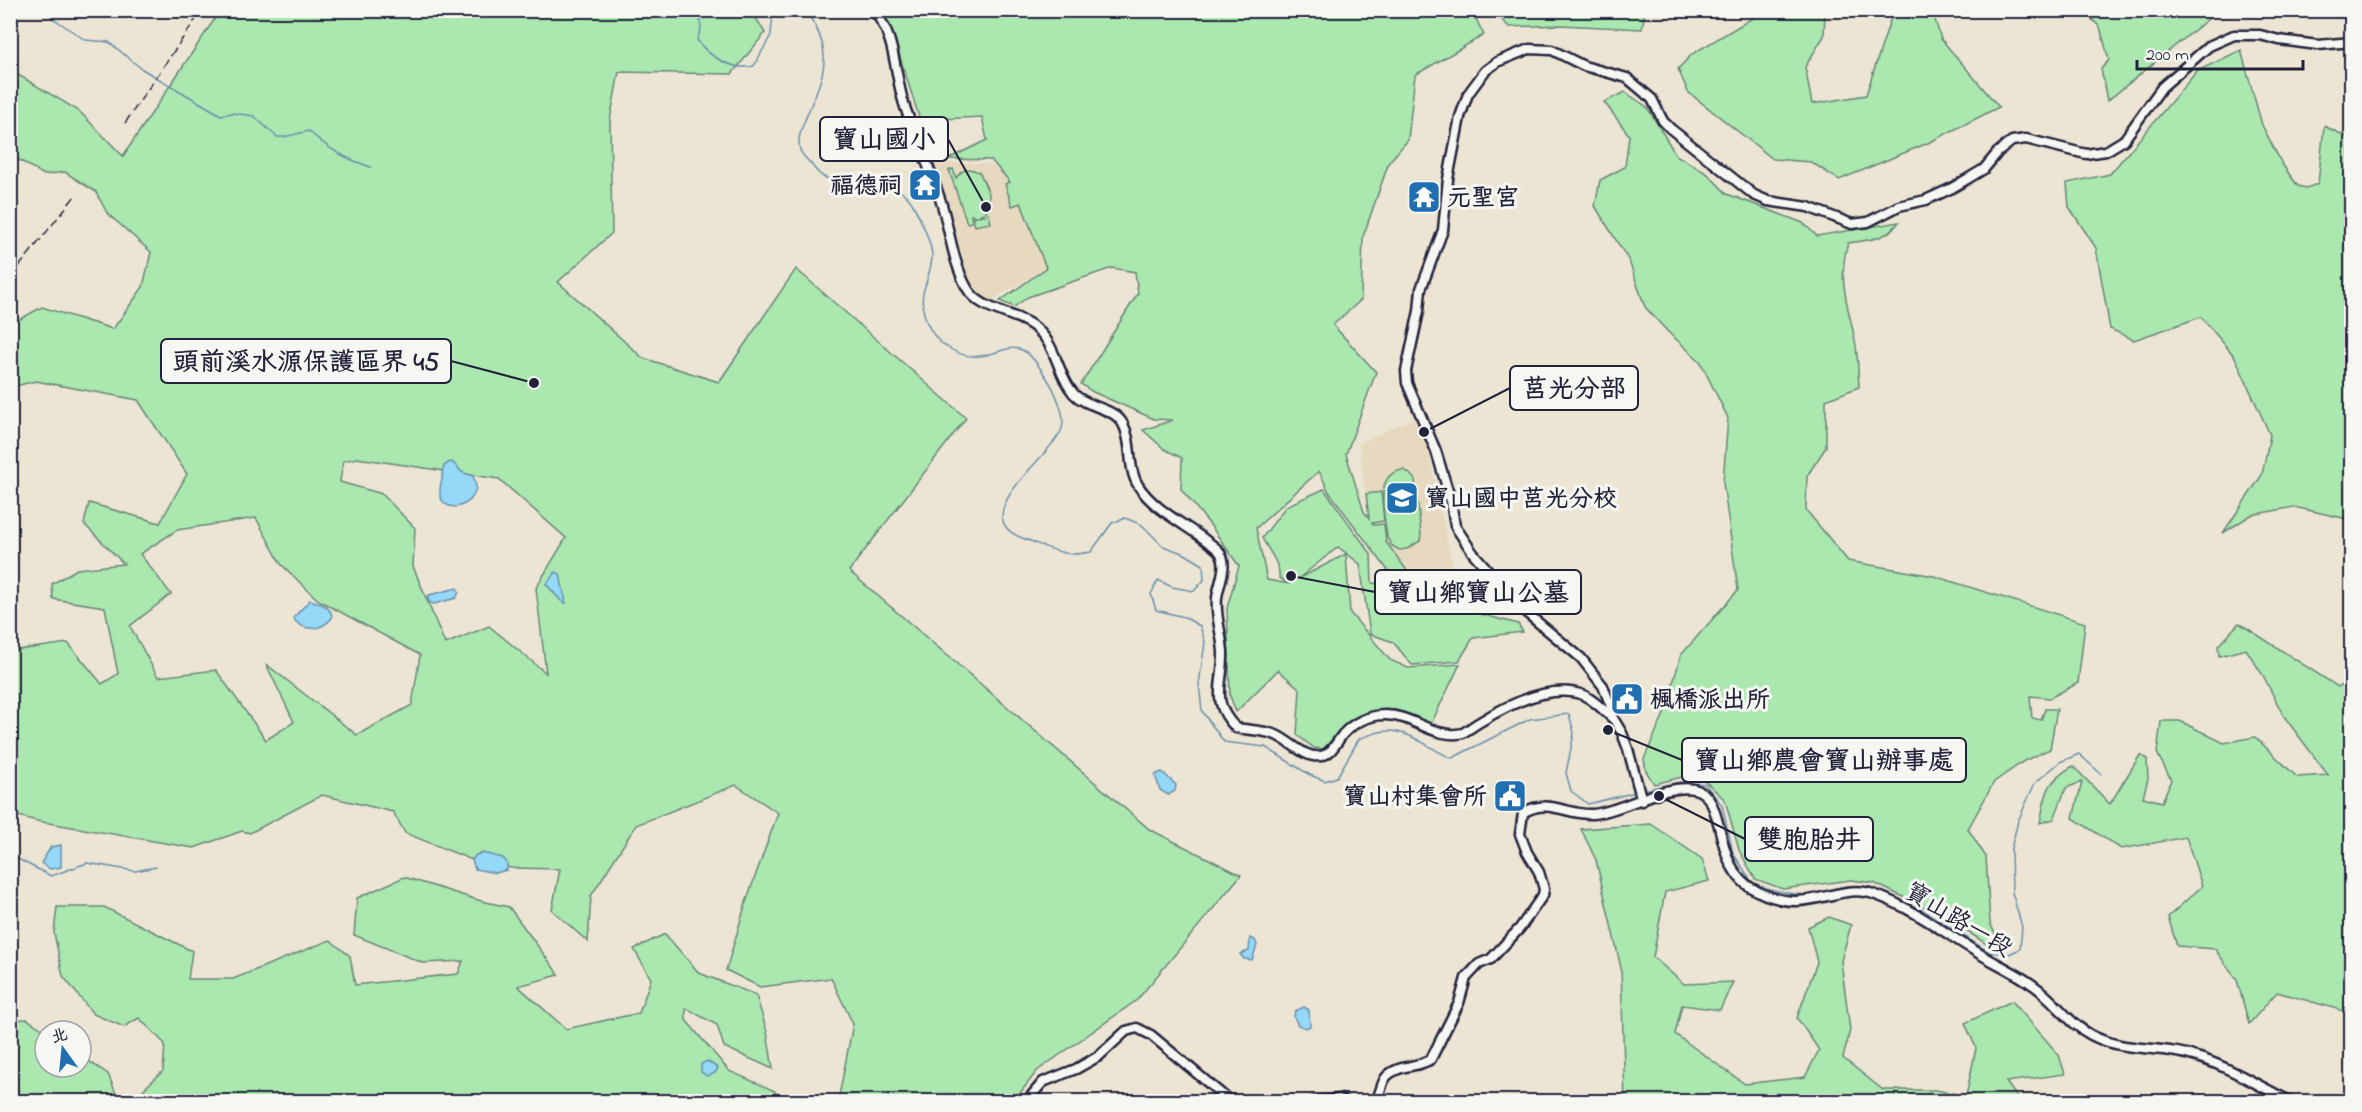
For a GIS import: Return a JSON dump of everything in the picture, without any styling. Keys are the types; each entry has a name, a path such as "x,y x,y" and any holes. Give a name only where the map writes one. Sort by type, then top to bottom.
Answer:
{"street":[{"path":"873,10 884,25 904,104 934,181 965,286 979,302 1018,317 1040,331 1074,394 1083,401 1111,413 1124,425 1137,485 1171,516 1207,541 1221,554 1224,565 1216,606 1223,654 1218,694 1221,708 1236,728 1275,735 1308,755 1323,756 1329,753 1353,725 1382,714 1403,718 1443,734 1455,735 1463,733 1509,706 1527,699 1563,692 1584,696 1613,718"},
{"path":"1641,801 1625,741 1613,718 1603,686 1594,672 1581,658 1523,610 1473,553 1455,526 1451,501 1436,451 1407,383 1406,371 1419,312 1421,289 1443,230 1448,179 1460,117 1468,94 1485,70 1516,53 1538,48 1552,50 1584,66 1616,74 1643,90 1652,99 1663,121 1754,195 1768,201 1808,207 1844,222 1860,224 1910,202 1926,200 1952,188 1984,169 2005,145 2012,141 2026,139 2086,154 2106,151 2124,140 2162,87 2209,46 2234,35 2245,33 2318,45 2352,42"},
{"name":"寶山路一段","path":"1375,1101 1386,1077 1392,1072 1425,1064 1431,1059 1459,1003 1466,978 1479,964 1491,959 1520,928 1540,900 1544,889 1539,872 1520,834 1523,813 1539,806 1590,814 1675,790 1692,789 1709,797 1715,809 1730,865 1739,878 1760,892 1779,899 1797,901 1854,890 1875,894 1930,921 1982,956 2032,984 2078,1028 2093,1036 2123,1047 2182,1053 2201,1058 2292,1101"},
{"path":"1026,1101 1043,1082 1076,1069 1099,1056 1126,1031 1137,1028 1151,1035 1231,1101"},
{"path":"1313,1101 1339,1099 1347,1101"}],"shaded area":[{"path":"931,162 989,164 1017,179 1052,264 989,302 977,297 967,286"},
{"name":"寶山國中莒光分校","path":"1415,417 1428,449 1459,596 1421,583 1371,547 1359,444"}],"green space":[{"path":"1932,10 1941,39 1999,107 1928,143 1839,180 1811,162 1773,159 1688,92 1678,69 1692,54 1764,11 1825,11 1824,36 1805,67 1812,104 1866,95 1893,11"},
{"path":"2347,10 2345,18 2303,11"},
{"path":"220,11 752,11 765,33 732,74 619,72 610,120 612,233 558,282 643,358 719,382 796,269 966,418 849,571 1149,829 1241,875 1137,1000 1037,1071 1014,1101 838,1101 853,1024 831,978 760,987 726,970 747,899 778,813 736,785 636,825 591,896 588,942 552,910 560,869 512,868 482,864 405,833 393,812 322,795 250,833 242,831 194,848 37,821 11,814 11,651 68,643 102,684 118,674 105,607 53,599 52,584 77,569 124,564 84,524 89,503 160,523 187,474 138,400 36,381 11,387 11,324 42,307 113,329 143,287 151,252 107,213 96,192 65,172 44,175 11,155 10,65 20,76 79,111 123,156","holes":["357,458 499,479 566,538 536,588 546,673 489,626 445,644 413,566 415,528 382,494 340,482 343,461","256,518 281,564 318,600 420,655 412,705 357,735 266,664 294,722 266,740 216,670 158,677 130,626 171,594 140,554 177,530"]},
{"path":"874,11 1472,11 1484,35 1415,75 1408,140 1389,162 1363,237 1361,300 1333,325 1376,372 1346,454 1364,512 1369,518 1366,494 1381,492 1384,521 1372,523 1374,525 1384,524 1386,542 1419,587 1431,588 1465,610 1518,624 1523,632 1473,638 1459,661 1412,665 1393,642 1370,634 1360,564 1338,547 1298,579 1346,554 1350,613 1390,660 1408,668 1460,664 1431,724 1395,710 1373,712 1346,727 1323,749 1314,748 1297,735 1300,689 1278,670 1236,712 1230,696 1227,608 1239,566 1181,489 1182,458 1164,449 1143,430 1173,420 1154,419 1093,392 1081,384 1138,293 1135,272 1112,268 1028,297 1014,307 1000,301 1046,268 1021,203 1012,206 1005,184 1010,182 991,160 948,159 987,140 982,117 920,120 893,35","holes":["1319,471 1329,492 1399,585 1372,583 1371,554 1324,489 1286,506 1262,538 1276,563 1279,578 1290,584 1267,580 1256,528"]},
{"path":"1493,11 1645,11 1642,29 1560,25 1509,27"},
{"path":"2083,11 2218,11 2107,101 2101,69 2109,60 2100,27"},
{"path":"2241,50 2262,125 2282,164 2298,186 2306,188 2318,184 2324,126 2345,136 2351,134 2352,520 2294,507 2251,515 2223,533 2262,475 2270,435 2235,357 2201,317 2134,340 2110,329 2096,248 2069,207 2067,183 2110,174 2197,71"},
{"path":"1625,92 1647,107 1676,155 1708,174 1727,194 1803,223 1817,236 1899,222 1882,236 1848,243 1843,268 1847,303 1856,346 1859,387 1826,400 1826,447 1807,476 1806,510 1848,561 1934,576 2085,623 2078,683 2050,698 2030,696 2032,718 2041,720 2045,709 2057,709 2050,749 2024,761 1994,782 1968,829 1986,857 1990,923 2001,946 1994,949 1945,917 1874,883 1851,880 1783,889 1755,879 1739,850 1725,800 1706,782 1686,776 1654,784 1646,771 1644,759 1664,714 1681,655 1738,590 1723,482 1728,418 1700,361 1645,307 1629,261 1595,206 1600,180 1625,167 1629,135 1604,102"},
{"path":"953,169 956,178 961,172 967,170 980,173 989,194 989,206 987,211 978,216 989,214 991,223 975,226 973,217 977,216 971,215 972,222 967,223 949,170"},
{"path":"1404,470 1415,480 1421,534 1420,541 1407,549 1399,550 1391,545 1387,537 1383,496 1388,478"},
{"path":"2239,623 2338,687 2351,681 2351,1013 2277,992 2249,1024 2237,980 2215,949 2177,946 2168,917 2202,886 2186,837 2121,849 2073,818 2082,782 2066,788 2054,819 2040,823 2046,796 2052,783 2073,766 2110,804 2140,755 2147,759 2148,779 2143,797 2162,802 2171,780 2157,753 2161,721 2180,721 2224,743 2255,737 2297,777 2328,775 2283,715 2264,677 2246,649 2219,656 2218,646"},
{"path":"1651,824 1702,859 1709,881 1665,892 1653,957 1684,984 1733,982 1720,1010 1682,1005 1675,1034 1745,1084 1805,1077 1819,1050 1797,1018 1817,962 1808,927 1829,917 1851,925 1841,961 1850,1030 1843,1058 1883,1090 1936,1090 1966,1096 1976,1048 1965,1023 2012,1001 2059,1055 2065,1074 2006,1082 2017,1097 2027,1101 1625,1101 1621,968 1596,860 1581,829"},
{"path":"404,877 481,901 509,907 559,975 518,986 566,1029 639,1013 651,979 634,949 665,934 699,973 756,995 767,1032 773,1069 724,1047 717,1025 686,1008 686,1020 729,1071 775,1091 780,1101 480,1102 466,1097 449,1102 131,1101 163,1071 165,1044 139,1018 124,1027 93,1014 63,976 54,933 57,907 104,907 192,951 188,979 233,979 330,940 350,956 355,985 458,974 463,961 423,963 354,935 357,898"},
{"path":"27,1019 33,1023 33,1079 93,1079 93,1064 108,1074 119,1101 11,1101 11,1020"}],"water":[{"path":"452,462 462,472 473,476 476,485 471,499 465,504 451,507 445,504 440,493 443,468"},
{"path":"556,572 560,574 566,603 563,603 546,584"},
{"path":"457,588 459,592 456,598 434,604 430,603 427,598 429,595"},
{"path":"310,600 330,611 332,618 324,625 309,628 295,621 294,617"},
{"path":"1162,772 1176,785 1175,791 1168,795 1160,790 1155,775"},
{"path":"61,845 61,867 50,869 41,863 51,847"},
{"path":"482,853 503,858 507,863 507,870 496,873 475,869 472,860 476,855"},
{"path":"1250,938 1255,940 1257,945 1252,960 1244,959 1240,954 1249,951"},
{"path":"1304,1007 1309,1010 1310,1026 1306,1028 1298,1025 1294,1017 1295,1011"},
{"path":"707,1061 718,1068 715,1073 707,1076 701,1072 701,1064"}],"waterway":[{"path":"41,10 85,40 109,42 142,69 221,115 232,113 254,116 277,137 309,131 338,153 371,167"},
{"path":"699,10 701,29 697,40 708,52 722,61 746,67 754,66 771,35 773,10"},
{"path":"805,10 821,39 824,65 800,135 799,146 802,154 824,177 846,182 884,185 905,194 922,222 932,252 931,267 922,300 924,315 934,335 957,353 969,356 980,356 1014,348 1022,350 1038,366 1056,395 1063,419 1061,431 1014,488 1005,503 1002,517 1008,529 1025,539 1055,551 1079,554 1091,552 1112,523 1125,518 1142,525 1163,546 1185,554 1203,565 1204,580 1194,591 1172,587 1158,580 1151,594 1156,610 1184,617 1200,626 1205,642 1199,684 1202,711 1224,742 1265,747 1310,775 1325,781 1337,777 1359,739 1376,733 1387,731 1404,734 1452,758 1530,719 1569,714 1574,733 1566,773 1571,791 1588,804 1636,792"},
{"path":"1893,898 1923,910 1989,952 2009,954 2020,949 2022,927 2012,892 2011,849 2018,821 2035,783 2060,762 2079,754 2101,774"},
{"path":"1644,790 1680,782 1705,784 1722,805 1733,853 1753,884 1800,895 1817,894 1844,887 1863,888"},
{"path":"10,855 51,876 87,863 135,871 156,867"}],"railway":[{"path":"125,123 202,10"},
{"path":"10,278 75,196"}],"place":[{"name":"福德祠","path":"925,185"},
{"name":"元聖宮","path":"1424,197"},
{"name":"寶山國小","path":"986,207"},
{"name":"頭前溪水源保護區界 45","path":"534,383"},
{"name":"莒光分部","path":"1424,432"},
{"name":"寶山國中莒光分校","path":"1402,498"},
{"name":"寶山鄉寶山公墓","path":"1291,576"},
{"name":"楓橋派出所","path":"1627,699"},
{"name":"寶山鄉農會寶山辦事處","path":"1608,730"},
{"name":"寶山村集會所","path":"1510,796"},
{"name":"雙胞胎井","path":"1659,796"}]}
